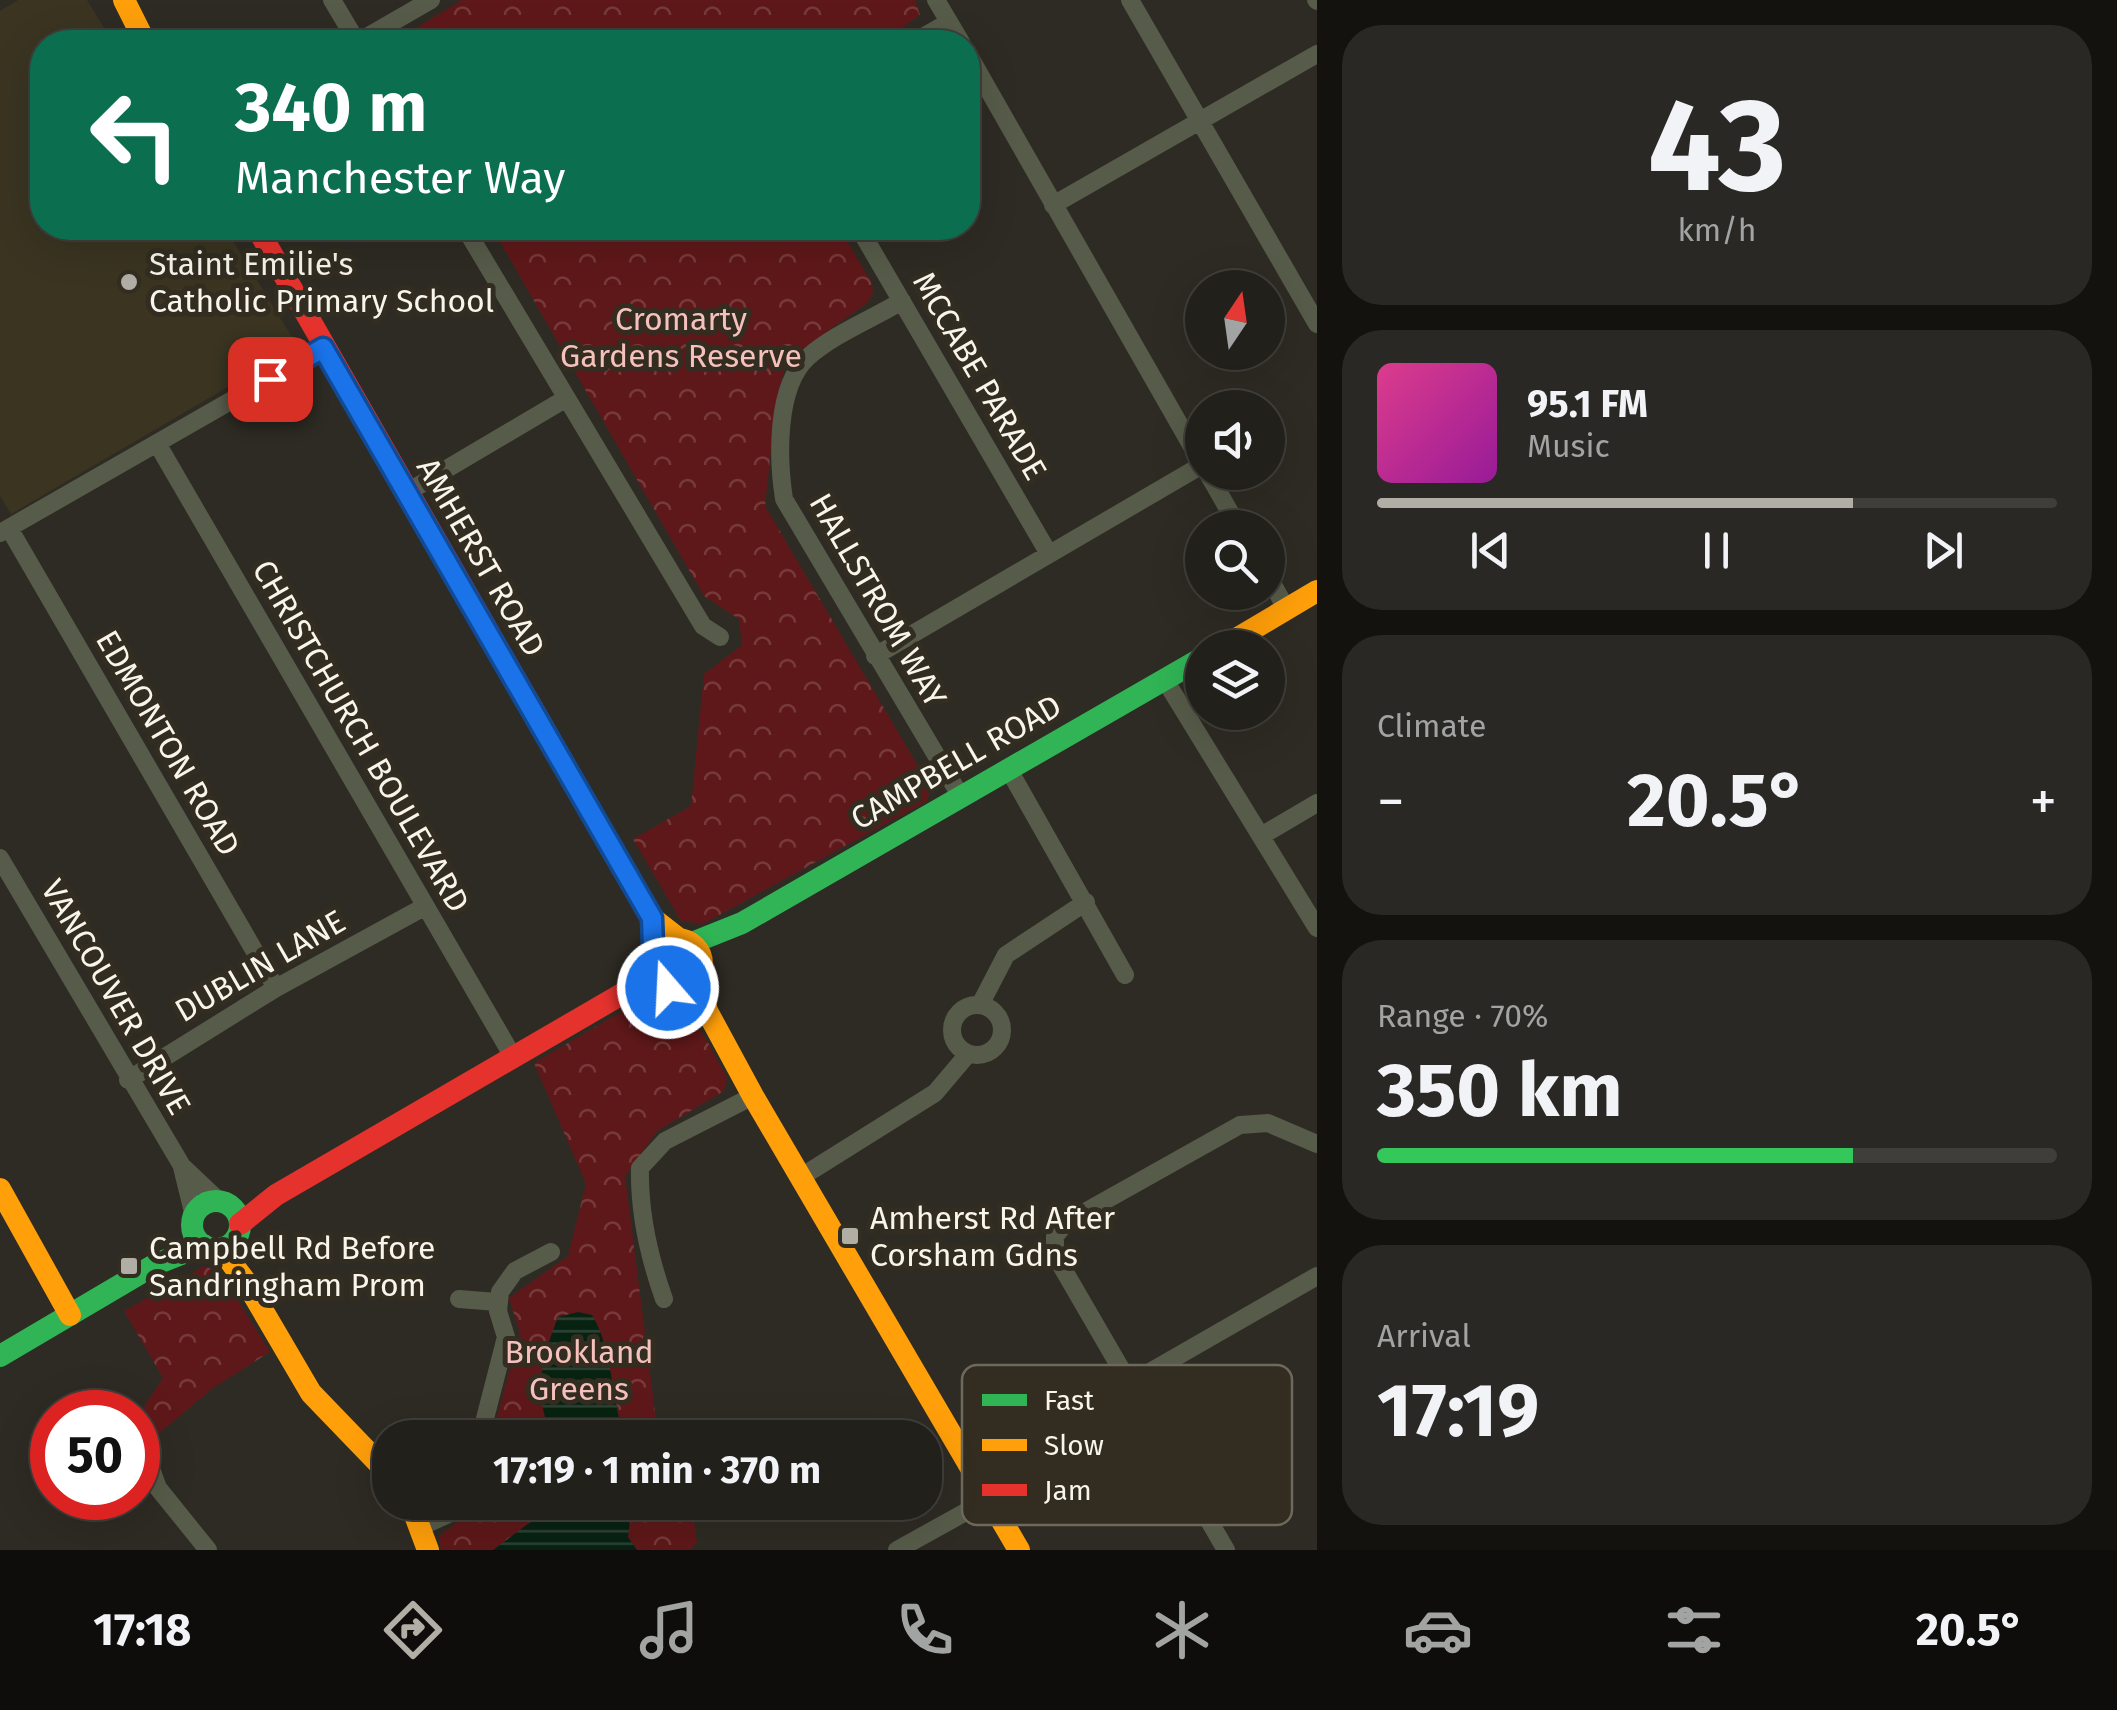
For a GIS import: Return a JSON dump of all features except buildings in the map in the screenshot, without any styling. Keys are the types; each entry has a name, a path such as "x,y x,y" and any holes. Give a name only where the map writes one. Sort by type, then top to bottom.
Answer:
{"street":[{"path":"124,0 139,30"},
{"path":"332,0 351,30"},
{"path":"379,30 431,0"},
{"path":"936,0 954,30"},
{"path":"1130,0 1317,324"},
{"path":"935,30 949,22"},
{"path":"1052,205 1317,54"},
{"path":"980,76 1185,435"},
{"name":"AMHERST ROAD","path":"264,240 753,1096 962,1453"},
{"path":"472,240 703,626 720,638"},
{"name":"MCCABE PARADE","path":"866,240 1049,554"},
{"name":"HALLSTROM WAY","path":"902,302 808,357 789,391 780,474 784,500 961,797"},
{"path":"4,530 323,348"},
{"path":"406,493 565,400"},
{"name":"CHRISTCHURCH BOULEVARD","path":"158,445 512,1056"},
{"path":"875,656 1185,474"},
{"name":"EDMONTON ROAD","path":"4,530 276,988"},
{"path":"1252,630 1317,591"},
{"path":"1285,606 1287,610"},
{"name":"CAMPBELL ROAD","path":"0,1356 1185,668"},
{"path":"1165,680 1317,928"},
{"path":"1009,770 1125,975"},
{"path":"1260,836 1317,803"},
{"name":"VANCOUVER DRIVE","path":"0,858 182,1166 214,1233"},
{"path":"981,1004 1006,955 1086,902"},
{"name":"DUBLIN LANE","path":"128,1080 276,988 424,907"},
{"path":"981,1004 990,1009 1002,1042 987,1056 968,1054 957,1041 954,1016 964,1006 981,1004"},
{"path":"801,1177 935,1093 968,1054"},
{"path":"664,1300 648,1250 640,1168 666,1141 753,1096"},
{"path":"1118,1365 1055,1255 1055,1236 1068,1222 1240,1125 1268,1123 1317,1144"},
{"name":"VANCOUVER DRIVE","path":"182,1166 223,1203"},
{"path":"0,1189 70,1315"},
{"name":"CAMPBELL ROAD","path":"214,1233 207,1203 276,1195"},
{"path":"223,1203 214,1233 311,1392 372,1456"},
{"path":"485,1420 506,1337 498,1302 515,1271 551,1252"},
{"path":"1162,1365 1317,1276"},
{"path":"459,1300 498,1302"},
{"path":"160,1490 208,1550"},
{"path":"897,1550 962,1514"},
{"path":"419,1520 428,1550"},
{"path":"422,1526 435,1520"},
{"name":"AMHERST ROAD","path":"1004,1525 1019,1550"},
{"path":"1211,1525 1226,1550"}],"shaded area":[{"name":"Staint Emilie's Catholic Primary School","path":"18,0 87,0 106,30 30,30 30,240 232,240 292,337 284,354 11,514 0,496 0,11"},
{"path":"578,1312 592,1315 608,1359 621,1420 546,1420 542,1377 558,1317"},
{"path":"533,1520 630,1520 628,1537 637,1550 493,1550"}],"green space":[{"path":"462,0 915,0 920,15 898,30 413,30"},
{"name":"Cromarty Gardens Reserve","path":"499,240 846,240 872,283 873,293 867,303 786,361 776,403 765,506 931,788 927,801 703,924 681,921 633,839 691,806 704,674 742,645 739,619 704,596"},
{"name":"Brookland Greens","path":"648,996 663,998 687,1013 727,1077 724,1091 657,1131 625,1176 656,1420 496,1420 520,1333 509,1298 568,1256 586,1184 534,1063"},
{"path":"204,1266 220,1272 270,1352 213,1388 160,1432 160,1390 155,1390 163,1378 124,1311"},
{"name":"Brookland Greens","path":"460,1520 694,1520 697,1542 690,1550 441,1550 439,1536"}],"traffic: fast":[{"path":"692,943 742,923 1185,668"},
{"path":"216,1201 233,1208 240,1225 233,1242 216,1249 199,1242 192,1225 199,1208 216,1201"},
{"path":"0,1356 156,1264 204,1245"}],"traffic: slow":[{"path":"124,0 139,30"},
{"path":"1251,630 1317,591"},
{"path":"527,699 652,918 679,939"},
{"path":"677,939 695,946 702,964 695,982 677,989 659,982 652,964 659,946 677,939"},
{"path":"699,977 707,1011 753,1096 962,1453"},
{"path":"0,1189 70,1315"},
{"path":"220,1248 246,1282 311,1393 372,1456"},
{"path":"417,1520 428,1550"},
{"path":"1004,1525 1019,1550"}],"traffic: jam":[{"path":"264,240 527,699"},
{"path":"240,1224 276,1195 634,987 652,964"}],"place":[{"name":"Staint Emilie's Catholic Primary School","path":"129,282"},
{"name":"Amherst Rd After Corsham Gdns","path":"850,1236"},
{"name":"Campbell Rd Before Sandringham Prom","path":"129,1266"}],"route":[{"path":"270,379 323,348 652,918 652,964 657,979 668,988"}]}
